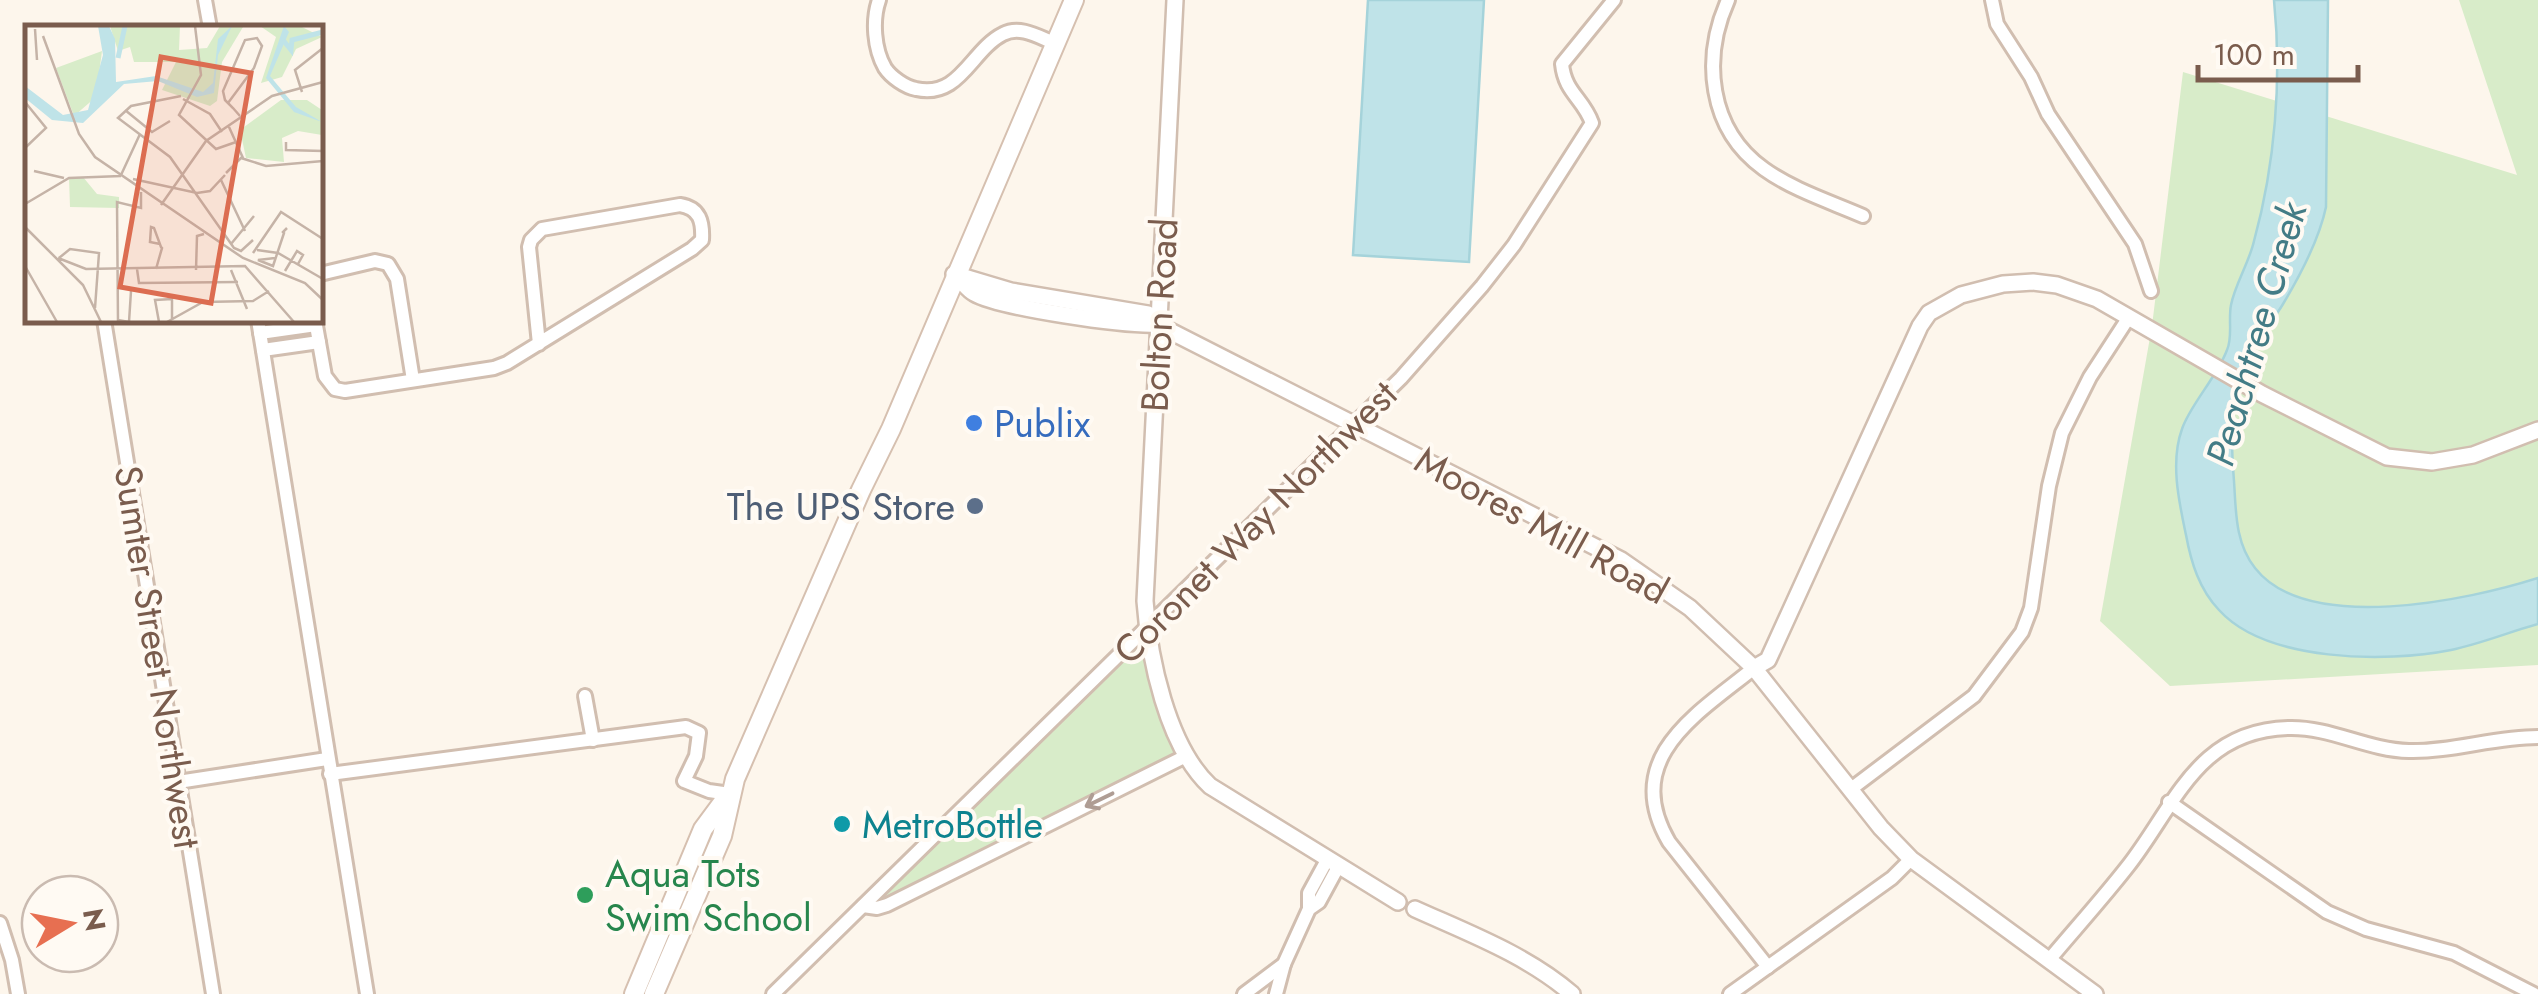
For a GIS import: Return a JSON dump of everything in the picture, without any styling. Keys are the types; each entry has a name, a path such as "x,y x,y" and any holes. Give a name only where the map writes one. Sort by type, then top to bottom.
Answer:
{"main road":[{"path":"654,994 722,836 730,794 1074,0"},
{"path":"634,994 704,829 730,794"}],"street":[{"path":"205,0 209,25"},
{"path":"879,0 874,22 883,61 907,87 940,90 956,80 1002,34 1016,30 1054,43"},
{"name":"Bolton Road","path":"1175,0 1145,600 1147,630 1164,698 1186,756"},
{"name":"Coronet Way Northwest","path":"772,994 1356,424 1482,286 1514,245 1592,123 1587,108 1563,80 1562,64 1614,0"},
{"path":"1728,0 1713,44 1711,70 1722,116 1736,140 1750,158 1777,178 1863,216"},
{"path":"1992,0 1997,24 2031,77 2048,114 2135,244 2151,290"},
{"path":"367,994 259,327 315,322 325,376 335,389 494,368 538,344 692,250 702,240 698,214 691,206 680,205 542,229 529,247 538,344"},
{"path":"322,274 376,261 388,264 397,280 413,380"},
{"name":"Moores Mill Road","path":"954,274 974,293 1020,305 1119,322 1158,324 1556,525 1656,582 1754,668 1911,859 2095,994"},
{"path":"1768,966 1670,842 1658,820 1654,796 1658,766 1673,736 1768,660 1929,313 1961,295 2003,284 2032,282 2079,291 2240,383 2373,452 2402,461 2432,462 2473,456 2538,430"},
{"path":"1850,789 1974,696 2022,632 2031,608 2049,486 2062,432 2090,377 2130,317"},
{"name":"Sumter Street Northwest","path":"104,322 213,994"},
{"path":"263,350 319,342"},
{"path":"585,696 593,740"},
{"path":"330,774 693,728 700,741 684,781 730,794"},
{"path":"2049,960 2129,865 2169,802 2200,765 2223,747 2270,730 2306,728 2402,751 2442,750 2499,739 2538,737"},
{"path":"863,906 888,905 1186,756 1210,786 1398,902"},
{"path":"178,782 328,759"},
{"path":"2169,802 2327,912 2366,928 2454,953 2534,994"},
{"path":"1730,994 1892,878 1911,859"},
{"path":"1276,994 1284,964 1309,909 1319,902 1332,864"},
{"path":"1415,910 1491,943 1556,980 1572,994"},
{"path":"0,923 18,994"},
{"path":"1244,994 1284,964"}],"green space":[{"path":"2459,0 2538,0 2538,665 2170,686 2100,621 2152,326 2183,72 2517,175"},
{"path":"1147,630 1186,756 871,908"}],"water":[{"path":"1368,0 1484,0 1469,262 1353,255"},
{"name":"Peachtree Creek","path":"2274,0 2328,0 2326,207 2303,269 2249,353 2236,388 2232,451 2236,515 2248,558 2279,589 2311,601 2349,606 2432,602 2538,578 2538,624 2424,654 2328,654 2266,640 2240,627 2212,602 2197,575 2177,482 2178,442 2186,420 2229,345 2231,305 2261,212 2275,122"}],"place":[{"name":"Publix","path":"974,423"},
{"name":"The UPS Store","path":"975,506"},
{"name":"MetroBottle","path":"842,824"},
{"name":"Aqua Tots Swim School","path":"585,895"}]}
